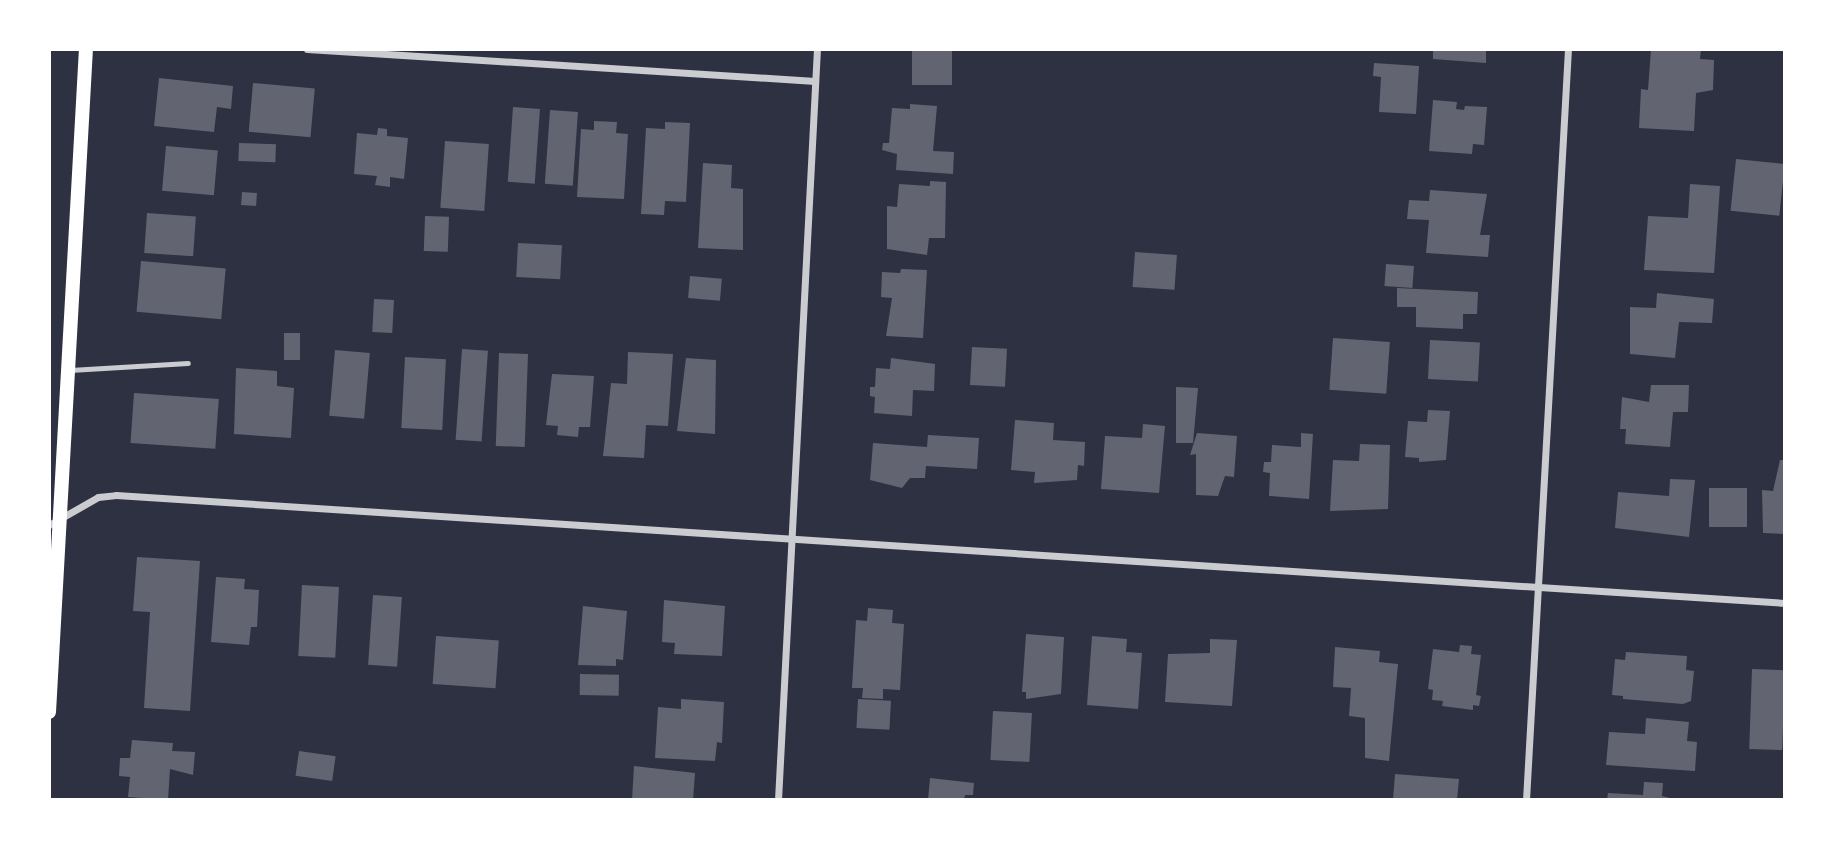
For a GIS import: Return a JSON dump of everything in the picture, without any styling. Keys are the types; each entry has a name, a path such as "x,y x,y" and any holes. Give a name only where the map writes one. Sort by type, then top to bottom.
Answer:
{"main road":[{"path":"49,712 54,522 70,370 86,49"}],"street":[{"path":"307,49 815,81"},
{"path":"778,800 789,539 817,49"},
{"path":"1525,800 1569,49"},
{"path":"54,522 98,497 116,495 1538,584 1785,603"}],"lane":[{"path":"70,370 188,363"}],"building":[{"path":"912,49 952,49 952,85 912,85"},
{"path":"1433,49 1486,49 1486,63 1433,59"},
{"path":"1651,49 1701,49 1700,59 1714,60 1713,90 1696,93 1694,131 1639,128 1641,89 1648,90"},
{"path":"1374,63 1419,66 1416,114 1379,112 1381,77 1373,76"},
{"path":"159,78 233,86 231,109 217,107 214,132 154,126"},
{"path":"253,83 315,88 310,137 249,132"},
{"path":"1433,100 1457,102 1456,109 1464,110 1465,106 1487,107 1484,145 1473,144 1472,154 1429,151"},
{"path":"910,104 937,106 933,151 954,152 953,174 896,170 897,154 882,150 883,143 889,143 892,108 910,109"},
{"path":"513,107 540,109 535,184 508,182"},
{"path":"550,110 578,112 573,186 545,184"},
{"path":"594,121 617,122 616,133 628,134 624,199 577,197 581,129 594,130"},
{"path":"665,122 690,123 686,202 665,201 664,215 641,214 646,128 665,129"},
{"path":"378,128 387,129 387,136 408,138 404,179 390,177 390,187 375,185 377,176 354,174 357,133 377,135"},
{"path":"445,141 489,144 484,211 440,208"},
{"path":"239,143 276,144 275,162 238,161"},
{"path":"166,146 218,151 214,195 162,191"},
{"path":"1736,159 1785,164 1779,216 1731,211"},
{"path":"703,163 732,165 731,188 743,189 743,250 698,248"},
{"path":"930,181 946,182 945,238 929,238 927,255 887,249 887,206 897,207 899,184 930,186"},
{"path":"1690,184 1720,186 1714,273 1644,270 1648,216 1688,218"},
{"path":"1430,190 1487,194 1480,235 1490,235 1488,257 1426,253 1429,220 1407,219 1409,200 1429,201"},
{"path":"242,192 257,193 256,206 241,205"},
{"path":"147,213 196,216 193,256 144,253"},
{"path":"425,216 449,217 448,252 424,251"},
{"path":"518,243 562,245 560,279 516,277"},
{"path":"1135,252 1177,255 1174,290 1133,287"},
{"path":"141,261 226,268 221,319 137,312"},
{"path":"1386,264 1414,266 1412,288 1384,286"},
{"path":"901,269 927,270 923,338 886,336 892,298 881,297 882,272 900,273"},
{"path":"690,276 722,279 720,301 688,298"},
{"path":"1397,288 1478,292 1477,314 1463,314 1463,329 1416,327 1416,307 1397,307"},
{"path":"1657,293 1714,299 1712,323 1679,322 1675,358 1630,354 1630,307 1656,308"},
{"path":"374,299 394,300 392,333 372,332"},
{"path":"284,333 300,333 300,360 284,360"},
{"path":"1333,338 1390,342 1386,394 1329,390"},
{"path":"1430,340 1480,343 1478,382 1428,379"},
{"path":"972,347 1007,349 1005,387 970,385"},
{"path":"462,349 488,351 482,442 456,440"},
{"path":"335,350 370,353 364,419 329,416"},
{"path":"628,352 673,354 668,426 646,425 644,458 603,456 611,383 627,384"},
{"path":"499,353 528,354 525,447 496,446"},
{"path":"405,357 446,359 442,430 401,428"},
{"path":"686,358 716,360 715,434 677,431"},
{"path":"891,358 935,364 934,391 913,390 912,416 874,413 875,397 870,396 870,387 875,387 876,368 890,369"},
{"path":"236,368 277,371 277,386 294,388 291,438 234,434"},
{"path":"552,374 594,376 590,427 579,427 578,437 557,435 558,426 546,425"},
{"path":"1651,385 1689,385 1688,412 1673,412 1670,447 1625,444 1626,429 1620,429 1622,397 1649,402"},
{"path":"1176,387 1198,388 1193,443 1176,443"},
{"path":"134,393 219,399 215,449 131,443"},
{"path":"1428,410 1450,411 1446,460 1419,462 1419,458 1405,457 1408,421 1427,422"},
{"path":"1015,420 1054,423 1053,440 1085,442 1084,466 1078,465 1077,480 1034,483 1035,472 1011,470"},
{"path":"1143,424 1165,426 1159,493 1101,489 1105,436 1142,438"},
{"path":"1197,433 1237,436 1234,477 1225,476 1218,496 1196,495 1196,454 1190,455"},
{"path":"1301,433 1313,434 1309,499 1269,496 1270,473 1263,472 1264,462 1271,462 1272,445 1301,447"},
{"path":"928,435 979,438 977,469 926,466 925,478 910,478 902,488 870,480 873,443 927,447"},
{"path":"1360,444 1390,445 1388,509 1330,511 1333,460 1359,461"},
{"path":"1780,460 1785,460 1785,534 1763,533 1762,490 1773,491"},
{"path":"1670,479 1695,480 1689,537 1615,528 1618,492 1669,496"},
{"path":"1709,488 1747,488 1747,527 1709,527"},
{"path":"137,557 200,561 190,711 144,708 150,612 133,611"},
{"path":"216,577 245,579 244,589 259,590 257,627 251,627 249,645 211,642"},
{"path":"302,585 339,587 335,658 298,656"},
{"path":"373,595 402,597 397,667 368,665"},
{"path":"664,600 725,606 722,656 674,654 675,643 662,642"},
{"path":"583,606 627,611 623,660 616,659 616,666 578,665"},
{"path":"868,608 893,610 892,623 904,624 900,690 883,689 883,699 862,698 863,688 852,688 856,620 867,621"},
{"path":"1026,634 1064,637 1061,694 1026,699 1026,692 1022,692"},
{"path":"436,636 499,640 495,688 433,684"},
{"path":"1092,636 1127,639 1126,652 1142,653 1138,709 1087,705"},
{"path":"1210,639 1237,640 1232,706 1165,702 1168,654 1210,653"},
{"path":"1460,645 1472,646 1471,654 1481,655 1476,695 1481,696 1479,706 1473,705 1473,710 1442,706 1443,701 1432,700 1433,690 1428,689 1433,649 1459,652"},
{"path":"1335,647 1380,651 1379,662 1398,664 1389,761 1365,758 1365,718 1349,716 1351,688 1333,687"},
{"path":"1626,652 1687,656 1686,670 1694,671 1691,701 1683,704 1623,699 1623,696 1612,695 1615,659 1625,660"},
{"path":"1752,669 1785,670 1782,750 1749,749"},
{"path":"580,674 619,675 619,696 580,695"},
{"path":"681,699 724,702 722,743 717,742 715,761 655,758 658,707 681,709"},
{"path":"858,699 891,701 889,730 856,728"},
{"path":"993,711 1032,713 1029,762 990,760"},
{"path":"1646,718 1689,722 1687,741 1697,742 1695,771 1606,765 1609,732 1645,734"},
{"path":"132,740 173,743 172,751 195,752 193,775 170,769 168,800 128,797 130,777 119,776 120,758 130,758"},
{"path":"299,751 336,756 332,781 296,776"},
{"path":"634,766 695,773 693,800 632,800"},
{"path":"1395,774 1459,779 1457,800 1393,800"},
{"path":"930,778 974,783 973,795 965,795 964,800 928,800"},
{"path":"1644,782 1663,783 1662,796 1678,800 1607,800 1608,793 1643,795"}]}
